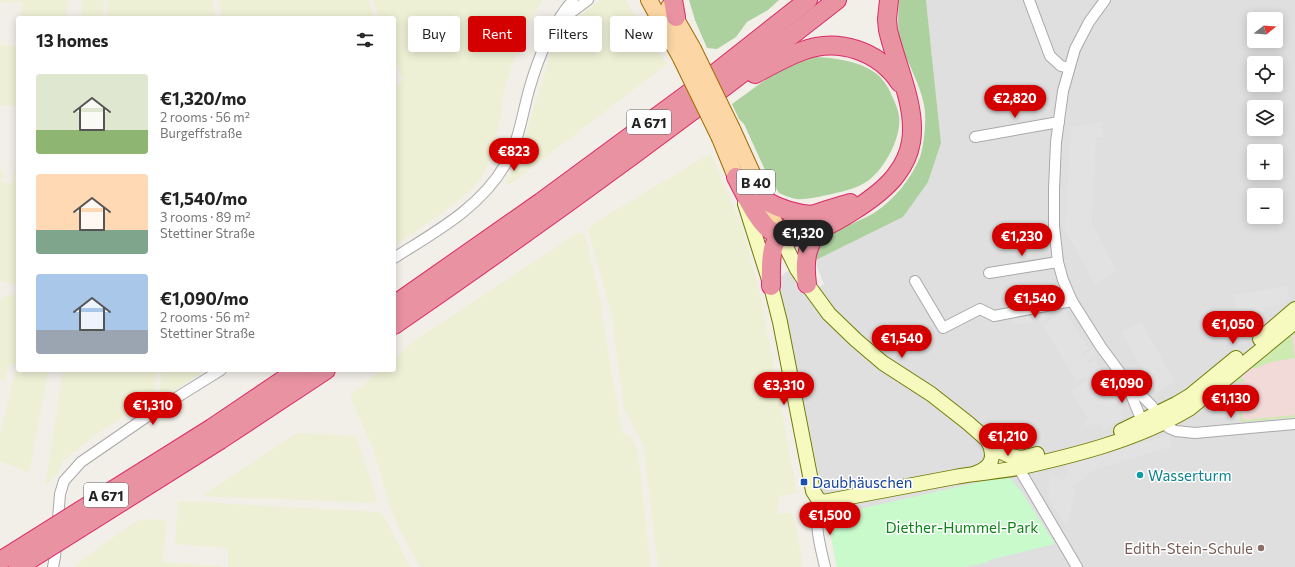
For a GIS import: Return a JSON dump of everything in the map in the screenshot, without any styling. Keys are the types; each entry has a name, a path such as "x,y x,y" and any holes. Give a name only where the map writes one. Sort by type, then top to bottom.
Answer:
{"highway":[{"path":"756,41 794,0"},
{"name":"A 671","path":"396,304 541,202 704,82 808,0"},
{"name":"A 671","path":"396,324 550,217 712,97 837,0"},
{"path":"771,286 772,256 775,244 780,235 788,228 816,222 861,207 896,175 908,155 911,144 912,126 910,109 888,30 889,0"},
{"path":"712,97 802,51 813,47 836,45 859,50 880,61 896,78 907,98"},
{"path":"736,177 767,228 780,235"},
{"path":"764,200 816,222"},
{"path":"807,284 805,270 806,255 816,222"},
{"name":"A 671","path":"18,567 216,434 295,372"},
{"name":"A 671","path":"0,561 323,372"}],"main road":[{"name":"B 40","path":"648,0 687,53"},
{"name":"B 40","path":"665,0 674,9 687,53 726,133 764,200 780,235"},
{"name":"B 40","path":"726,133 736,177"},
{"path":"736,177 771,286 785,342 812,487 818,499 824,502 976,474 1020,463 1115,433 1144,426 1160,418 1189,408 1295,322"},
{"path":"780,235 794,263 807,284 829,314 856,340 883,363 937,399 968,423 1001,452 1020,463"},
{"path":"1160,418 1176,404 1191,395 1237,358 1295,309"},
{"path":"976,474 987,468 991,461 992,453 988,441"}],"street":[{"path":"559,16 573,0"},
{"path":"566,16 588,0"},
{"path":"1029,0 1050,56 1061,66 1069,68"},
{"path":"1105,0 1089,22 1075,49 1063,91 1056,142 1054,226 1058,262 1072,301 1101,347 1124,378 1152,406 1160,418 1176,431 1191,433 1295,424"},
{"path":"396,257 465,211 480,198 498,177 512,152 533,79 543,52"},
{"path":"975,137 1059,122"},
{"path":"989,273 1058,262"},
{"path":"915,281 943,328 980,309 994,316 1072,301"},
{"path":"52,567 55,557 60,489 80,462 218,372"},
{"path":"1124,378 1144,426"},
{"path":"1020,463 1077,567"},
{"path":"824,502 817,515 819,537 825,567"}],"shaded area":[{"path":"926,0 1295,0 1295,567 837,567 793,348 777,280 791,268 807,295 824,284 817,267 816,260 903,217 941,143"},
{"path":"1102,122 1104,137 1096,138 1092,223 1117,271 1095,285 1065,230 1071,127"},
{"path":"1287,286 1289,297 1284,304 1263,307 1264,311 1258,312 1260,326 1255,327 1257,330 1248,339 1245,337 1242,338 1233,295"},
{"path":"1064,310 1089,349 1082,353 1083,355 1092,349 1096,355 1087,361 1089,363 1095,359 1124,407 1119,412 1123,418 1104,430 1101,424 1095,426 1092,424 1084,426 1083,423 1088,419 1070,391 1088,380 1086,376 1077,382 1042,325"},
{"path":"1046,312 1047,320 1013,325 1012,317"},
{"path":"1141,321 1175,382 1156,393 1121,332"},
{"path":"1295,331 1295,417 1241,422 1236,382"},
{"path":"1168,435 1172,446 1092,471 1072,487 1076,490 1067,526 1048,499 1050,473 1062,481 1067,476 1066,463 1101,455"}],"green space":[{"path":"0,0 68,0 66,16 21,16 22,1 0,3"},
{"path":"82,0 104,0 103,16 81,16"},
{"path":"108,0 212,0 215,16 107,16"},
{"path":"219,0 368,0 374,16 222,16"},
{"path":"373,0 543,0 526,27 526,16 468,16 468,52 517,52 504,90 500,122 490,160 480,179 471,190 442,213 396,245 396,86 399,85 403,79 396,63 396,16 378,16"},
{"path":"602,0 625,0 636,16 610,16 610,52 659,52 667,64 509,185 506,182 516,165 551,52 602,52 602,16 580,16 594,4"},
{"path":"689,0 779,0 768,10 747,22 736,37 717,49 707,48 695,20"},
{"path":"899,0 926,0 941,143 928,182 903,217 816,260 818,250 830,235 866,218 888,202 907,181 920,157 925,131 925,110 919,86 901,46 898,29"},
{"path":"0,45 16,46 16,106 0,105"},
{"path":"816,57 840,59 856,63 877,74 886,84 899,113 898,133 891,151 881,168 865,183 842,192 796,199 779,193 766,172 744,124 739,119 732,104 779,70 799,60"},
{"path":"711,153 742,227 760,292 797,493 780,496 777,514 791,513 795,522 803,567 658,567 643,445 624,408 612,318 588,229 594,223"},
{"path":"16,158 16,285 0,281 0,170 4,170 2,183 13,183"},
{"path":"578,233 585,235 599,292 610,365 623,433 630,435 638,452 651,567 420,567 399,528 389,503 373,449 351,399 351,395 379,372 396,372 396,357 415,340"},
{"path":"16,294 16,365 9,364 5,380 0,379 0,299"},
{"path":"1295,331 1295,335 1292,335 1295,358 1271,362 1257,368 1252,368"},
{"path":"16,369 16,372 49,372 29,473 0,461 0,434"},
{"path":"63,372 157,372 154,399 91,438 63,461 58,474 45,486"},
{"path":"162,372 202,372 161,399 159,397"},
{"path":"1241,377 1245,381 1237,383 1243,420 1295,415 1295,417 1241,422 1236,382"},
{"path":"297,433 356,436 377,499 374,503 202,496"},
{"name":"Diether-Hummel-Park","path":"1004,477 1011,479 1023,494 1055,544 965,567 837,567 829,526 831,518 837,514"},
{"path":"178,501 378,512 384,516 410,567 228,567 228,548 175,544"},
{"path":"140,519 167,520 163,562 221,567 74,567 88,555"}],"place":[{"name":"Wasserturm","path":"1140,475"},
{"name":"Daubhäuschen","path":"804,482"},
{"name":"Edith-Stein-Schule","path":"1261,548"}]}
